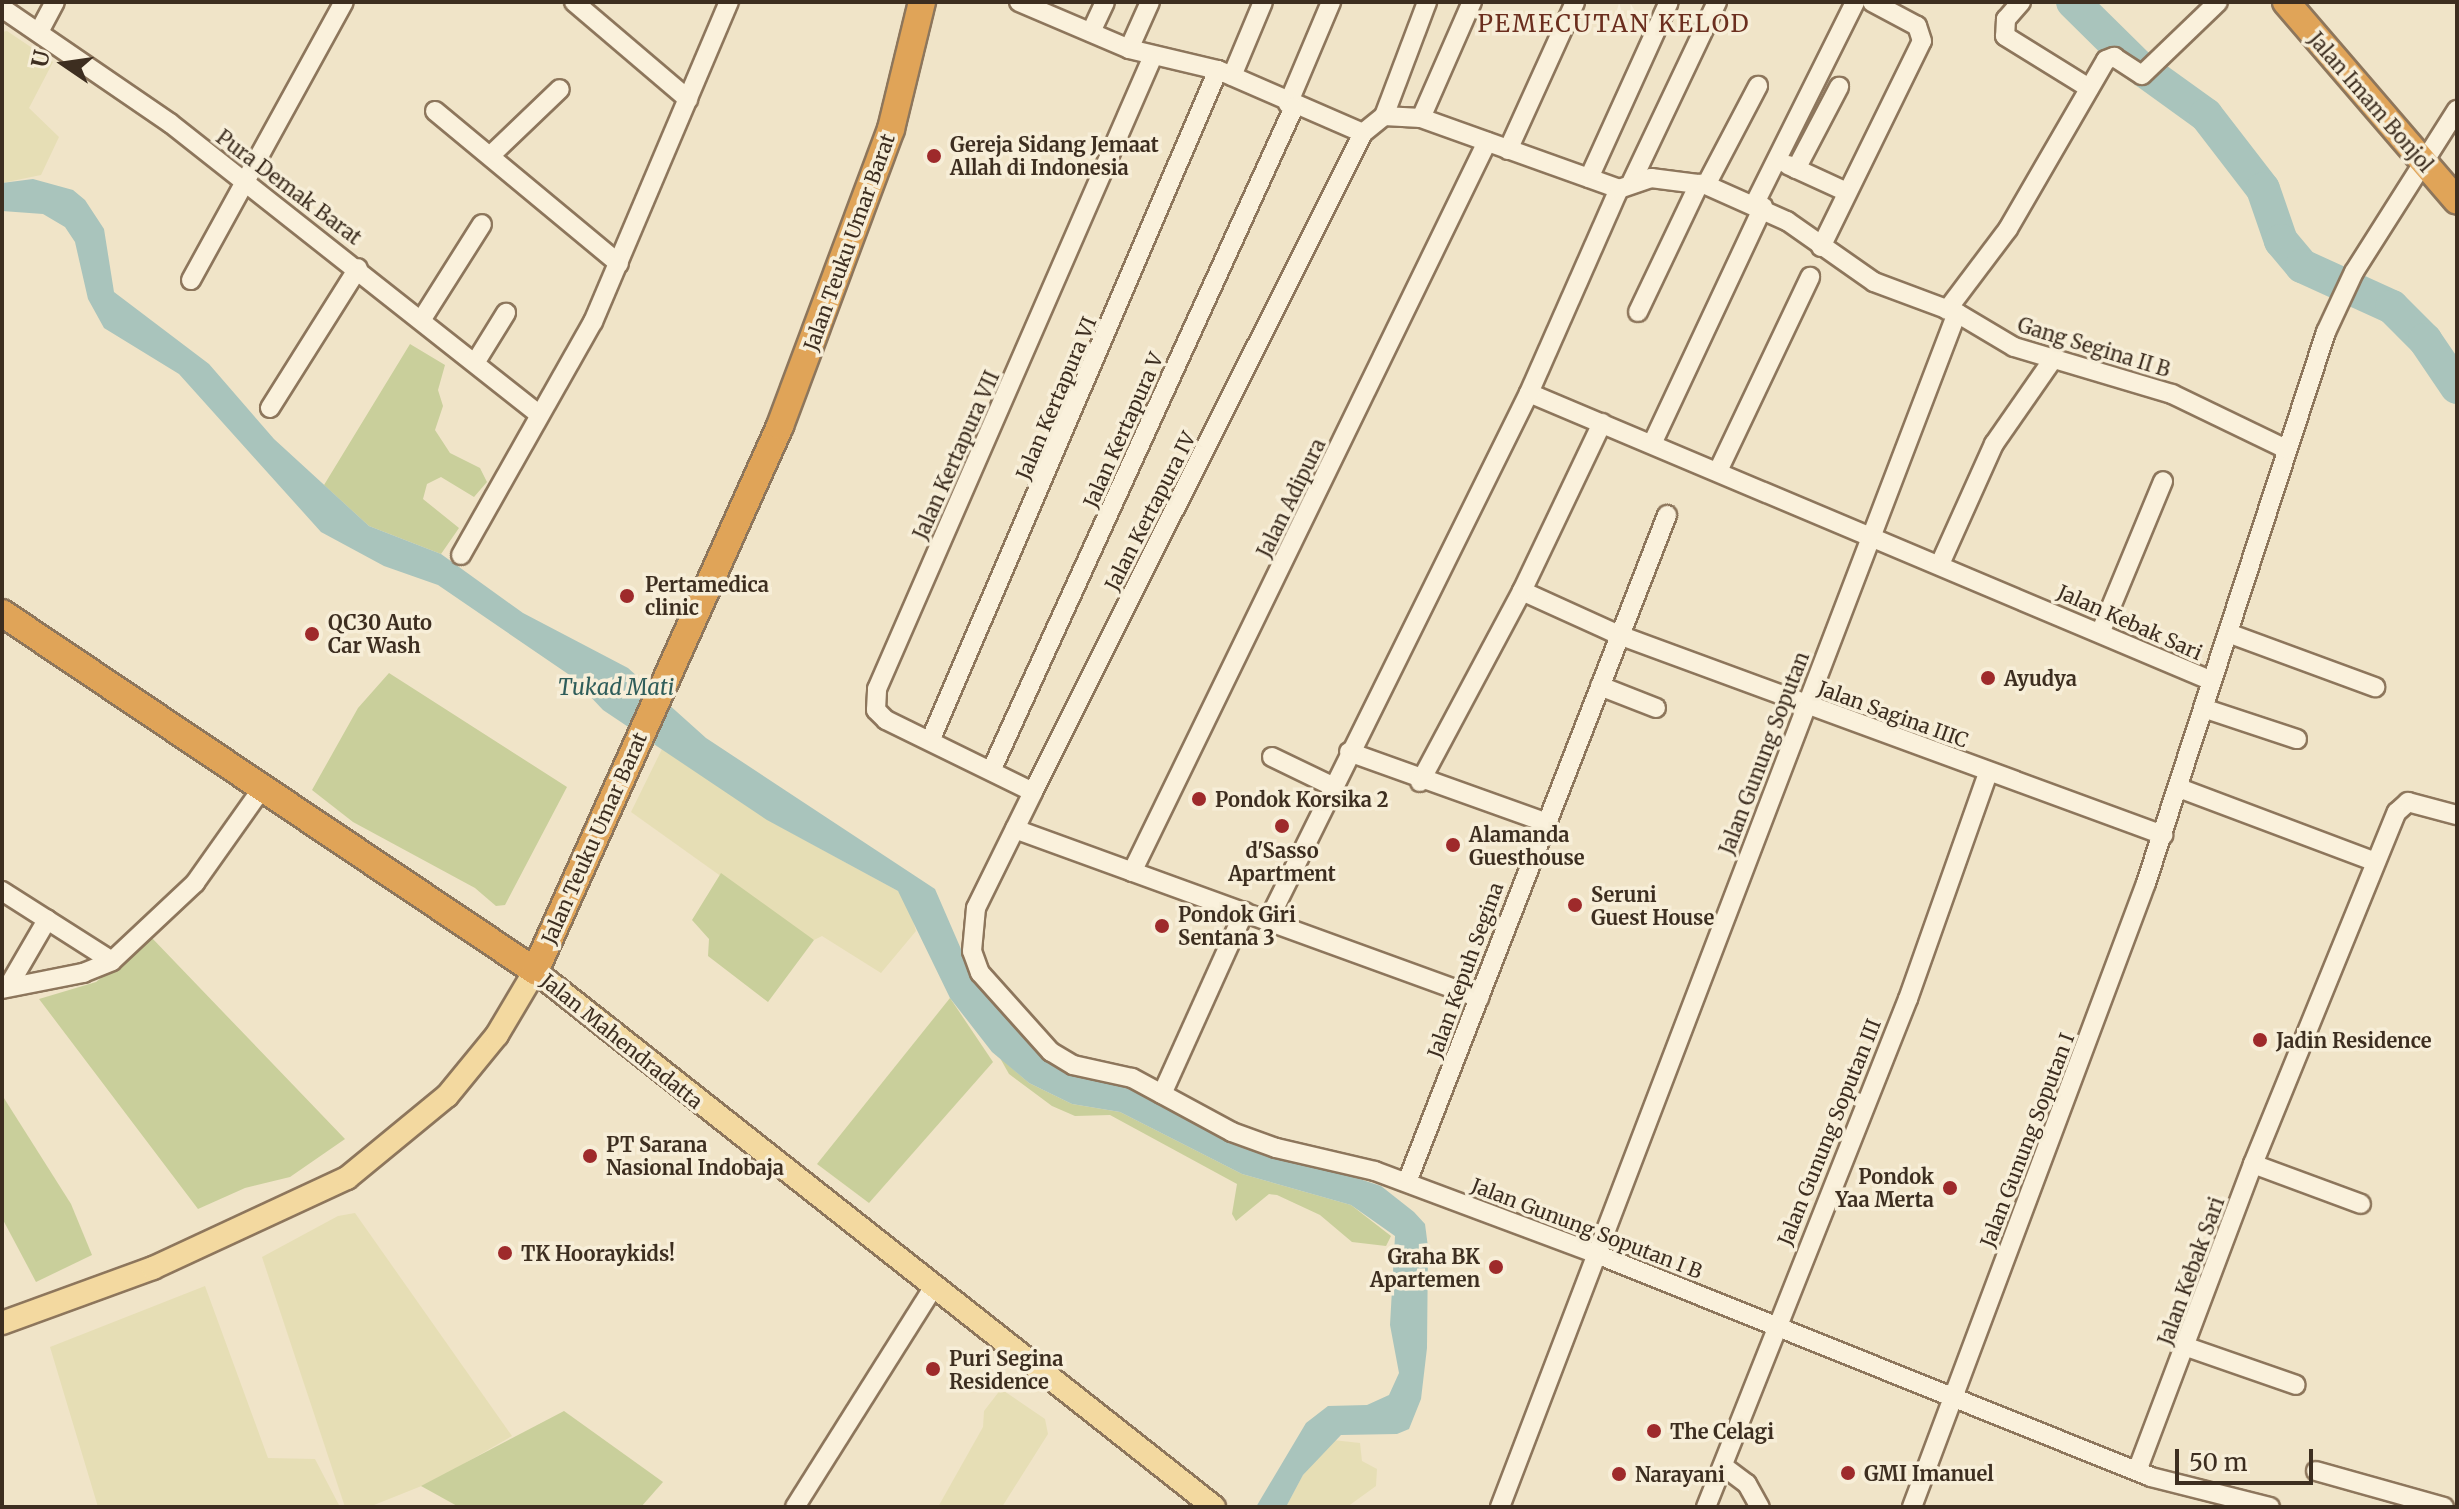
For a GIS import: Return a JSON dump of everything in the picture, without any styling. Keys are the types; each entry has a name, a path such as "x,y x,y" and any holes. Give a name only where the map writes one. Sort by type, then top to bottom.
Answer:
{"highway":[{"name":"Jalan Teuku Umar Barat","path":"535,971 780,426 891,129 922,2"},
{"name":"Jalan Imam Bonjol","path":"2286,2 2457,201"},
{"name":"Jalan Mahendradatta","path":"2,613 535,971"}],"main road":[{"name":"Jalan Mahendradatta","path":"535,971 1214,1507"},
{"name":"Jalan Teuku Umar Barat","path":"2,1323 153,1268 347,1178 447,1096 497,1035 535,971"}],"street":[{"path":"40,30 55,2"},
{"path":"191,280 344,2"},
{"path":"574,2 688,99"},
{"path":"461,555 593,322 729,2"},
{"path":"1019,2 1129,49 1225,73 1291,106 1363,133 1384,116 1427,2"},
{"path":"1091,32 1105,2"},
{"path":"1129,49 1150,2"},
{"name":"Jalan Kertapura VI","path":"930,741 1225,73 1263,2"},
{"name":"Jalan Kertapura V","path":"991,771 1291,106 1331,2"},
{"path":"1421,118 1472,2"},
{"path":"1508,150 1575,2"},
{"path":"1589,178 1669,2"},
{"path":"1268,921 1332,786 1529,393 1626,185 1717,2"},
{"path":"1787,164 1855,2"},
{"path":"1821,247 1922,41 1917,26 1872,2"},
{"path":"2021,2 2006,19 2005,36 2089,88"},
{"name":"Jalan Gunung Soputan","path":"1503,1506 1594,1253 1680,1044 1952,311 2008,229 2108,57 2147,71 2218,2"},
{"name":"Pura Demak Barat","path":"2,8 40,30 245,182 358,268 539,414"},
{"name":"Jalan Kertapura VII","path":"1033,792 886,720 876,710 877,689 1153,56"},
{"path":"1638,312 1702,184 1758,86"},
{"path":"1652,444 1758,206 1839,87"},
{"path":"491,155 560,89"},
{"path":"2212,681 2286,449 2340,298 2421,161 2457,110"},
{"path":"435,111 619,264"},
{"name":"Gang Segina II B","path":"1384,116 1421,118 1589,178 1626,185 1702,184 1758,206 1874,282 1952,311 1999,340 2172,394 2286,449"},
{"name":"Jalan Kertapura IV","path":"976,908 1363,133"},
{"name":"Jalan Adipura","path":"1132,872 1487,142"},
{"path":"1787,164 1847,192"},
{"path":"422,319 482,224"},
{"path":"270,408 358,268"},
{"path":"1718,471 1810,277"},
{"path":"475,363 506,313"},
{"path":"1940,564 1994,444 2053,359"},
{"name":"Jalan Kebak Sari","path":"1529,393 2101,631 2212,681 2179,788"},
{"path":"1420,782 1522,591 1602,423"},
{"path":"2101,631 2163,481"},
{"name":"Jalan Kepuh Segina","path":"1407,1182 1544,822 1667,515"},
{"name":"Jalan Sagina IIIC","path":"1522,591 1619,635 2163,835"},
{"path":"2228,633 2375,687"},
{"path":"1600,686 1656,708"},
{"path":"2203,708 2297,739"},
{"path":"1349,752 1420,782 1544,822"},
{"path":"1272,757 1332,786"},
{"name":"Jalan Gunung Soputan III","path":"1706,1507 1908,999 1988,773"},
{"path":"5,988 83,973 112,961 195,883 263,787"},
{"path":"2179,788 2373,861"},
{"name":"Jalan Gunung Soputan I","path":"1912,1507 2179,788"},
{"name":"Jalan Kebak Sari","path":"2137,1471 2187,1347 2253,1164 2373,861 2402,805 2415,803 2455,810"},
{"path":"1015,829 1479,998"},
{"path":"2,891 112,961"},
{"name":"Jalan Gunung Soputan I B","path":"976,908 972,951 980,973 1051,1052 1073,1065 1132,1078 1232,1132 1276,1148 1407,1182 1594,1253 1953,1400 2137,1471 2270,1507"},
{"path":"1162,1094 1244,912"},
{"path":"5,988 47,920"},
{"path":"2253,1164 2361,1204"},
{"path":"795,1507 935,1285"},
{"path":"2187,1347 2296,1385"},
{"path":"1723,1466 1747,1484 1760,1507"},
{"path":"2316,1471 2444,1507"}],"shaded area":[{"path":"7,31 53,62 29,108 59,137 41,175 2,183 2,32"},
{"path":"662,749 768,820 898,891 908,904 916,931 881,973 822,936 814,940 785,922 631,812"},
{"path":"355,1213 512,1436 434,1481 369,1507 345,1507 262,1257 338,1216"},
{"path":"205,1286 268,1458 315,1459 340,1507 98,1507 50,1347"},
{"path":"1001,1389 1045,1419 1048,1434 1002,1507 938,1507 983,1427 984,1411"},
{"path":"1333,1440 1360,1443 1362,1461 1377,1469 1376,1486 1347,1507 1286,1507 1303,1475"}],"green space":[{"path":"410,344 445,365 438,390 443,406 435,430 450,453 480,468 487,482 474,497 441,477 427,484 423,499 459,528 441,554 369,526 324,485"},
{"path":"389,673 567,787 505,905 496,906 475,888 353,822 312,790 358,708"},
{"path":"721,873 814,940 768,1002 708,956 709,939 692,920"},
{"path":"151,937 345,1139 290,1177 245,1188 198,1209 39,999 96,982"},
{"path":"950,998 993,1062 869,1203 817,1164"},
{"path":"1000,1058 1029,1083 1072,1104 1120,1112 1242,1174 1351,1205 1391,1236 1386,1246 1352,1242 1320,1215 1269,1194 1236,1221 1232,1214 1237,1184 1110,1115 1075,1116 1052,1106 1009,1074"},
{"path":"2,1095 71,1204 92,1255 36,1282 2,1218"},
{"path":"564,1411 663,1482 641,1507 459,1507 421,1486"}],"water":[{"name":"Tukad Mati","path":"33,179 73,190 85,200 104,229 114,292 209,364 274,439 369,526 441,554 523,613 628,668 706,738 935,889 977,986 1053,1066 1073,1076 1127,1085 1232,1137 1381,1186 1414,1212 1425,1224 1428,1247 1427,1348 1421,1399 1409,1429 1397,1434 1341,1435 1303,1475 1286,1507 1256,1507 1306,1423 1328,1406 1367,1405 1389,1395 1399,1373 1390,1325 1395,1236 1351,1205 1242,1174 1120,1112 1072,1104 1029,1083 992,1052 950,998 898,891 767,820 603,710 571,676 438,585 384,566 321,532 179,374 104,328 88,299 75,242 65,227 43,214 2,211 2,183"}],"waterway":[{"path":"2073,2 2138,66 2206,115 2263,189 2281,241 2302,266 2392,307 2425,340 2457,387"}],"place":[{"name":"Gereja Sidang Jemaat Allah di Indonesia","path":"934,156"},
{"name":"Pertamedica clinic","path":"627,596"},
{"name":"QC30 Auto Car Wash","path":"312,634"},
{"name":"Ayudya","path":"1988,678"},
{"name":"Pondok Korsika 2","path":"1199,799"},
{"name":"d'Sasso Apartment","path":"1282,826"},
{"name":"Alamanda Guesthouse","path":"1453,845"},
{"name":"Seruni Guest House","path":"1575,905"},
{"name":"Pondok Giri Sentana 3","path":"1162,926"},
{"name":"Jadin Residence","path":"2260,1040"},
{"name":"PT Sarana Nasional Indobaja","path":"590,1156"},
{"name":"Pondok Yaa Merta","path":"1950,1188"},
{"name":"TK Hooraykids!","path":"505,1253"},
{"name":"Graha BK Apartemen","path":"1496,1267"},
{"name":"Puri Segina Residence","path":"933,1369"},
{"name":"The Celagi","path":"1654,1431"},
{"name":"GMI Imanuel","path":"1848,1473"},
{"name":"Narayani","path":"1619,1474"}],"district":[{"name":"PEMECUTAN KELOD","path":"1614,24"}]}
